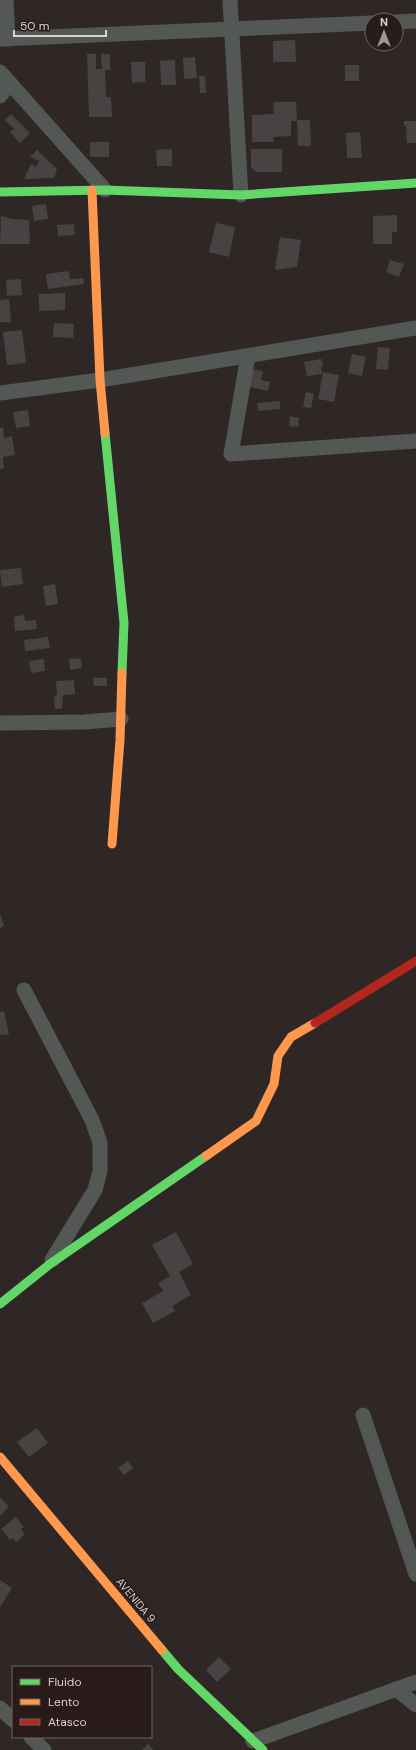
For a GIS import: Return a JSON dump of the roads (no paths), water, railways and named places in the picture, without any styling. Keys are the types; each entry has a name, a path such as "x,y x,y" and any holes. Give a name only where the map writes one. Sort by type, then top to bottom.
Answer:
{"street":[{"path":"6,0 4,39 364,23"},
{"path":"230,0 241,195"},
{"path":"404,22 416,21"},
{"path":"0,96 5,77"},
{"path":"5,77 99,190 100,380 124,623 120,719 112,844"},
{"path":"0,192 99,190 241,195 416,183"},
{"path":"0,393 100,380 416,328"},
{"path":"248,356 231,454 416,441"},
{"path":"0,723 84,722 120,719"},
{"path":"0,1304 50,1264 256,1121 274,1084 278,1056 291,1038 416,961"},
{"path":"24,990 92,1120 100,1144 100,1171 94,1190 50,1264"},
{"path":"363,1415 416,1574"},
{"name":"AVENIDA 9","path":"0,1457 178,1669 258,1746"},
{"path":"258,1746 416,1682"},
{"path":"396,1689 416,1705"},
{"path":"32,1738 44,1750"}]}
